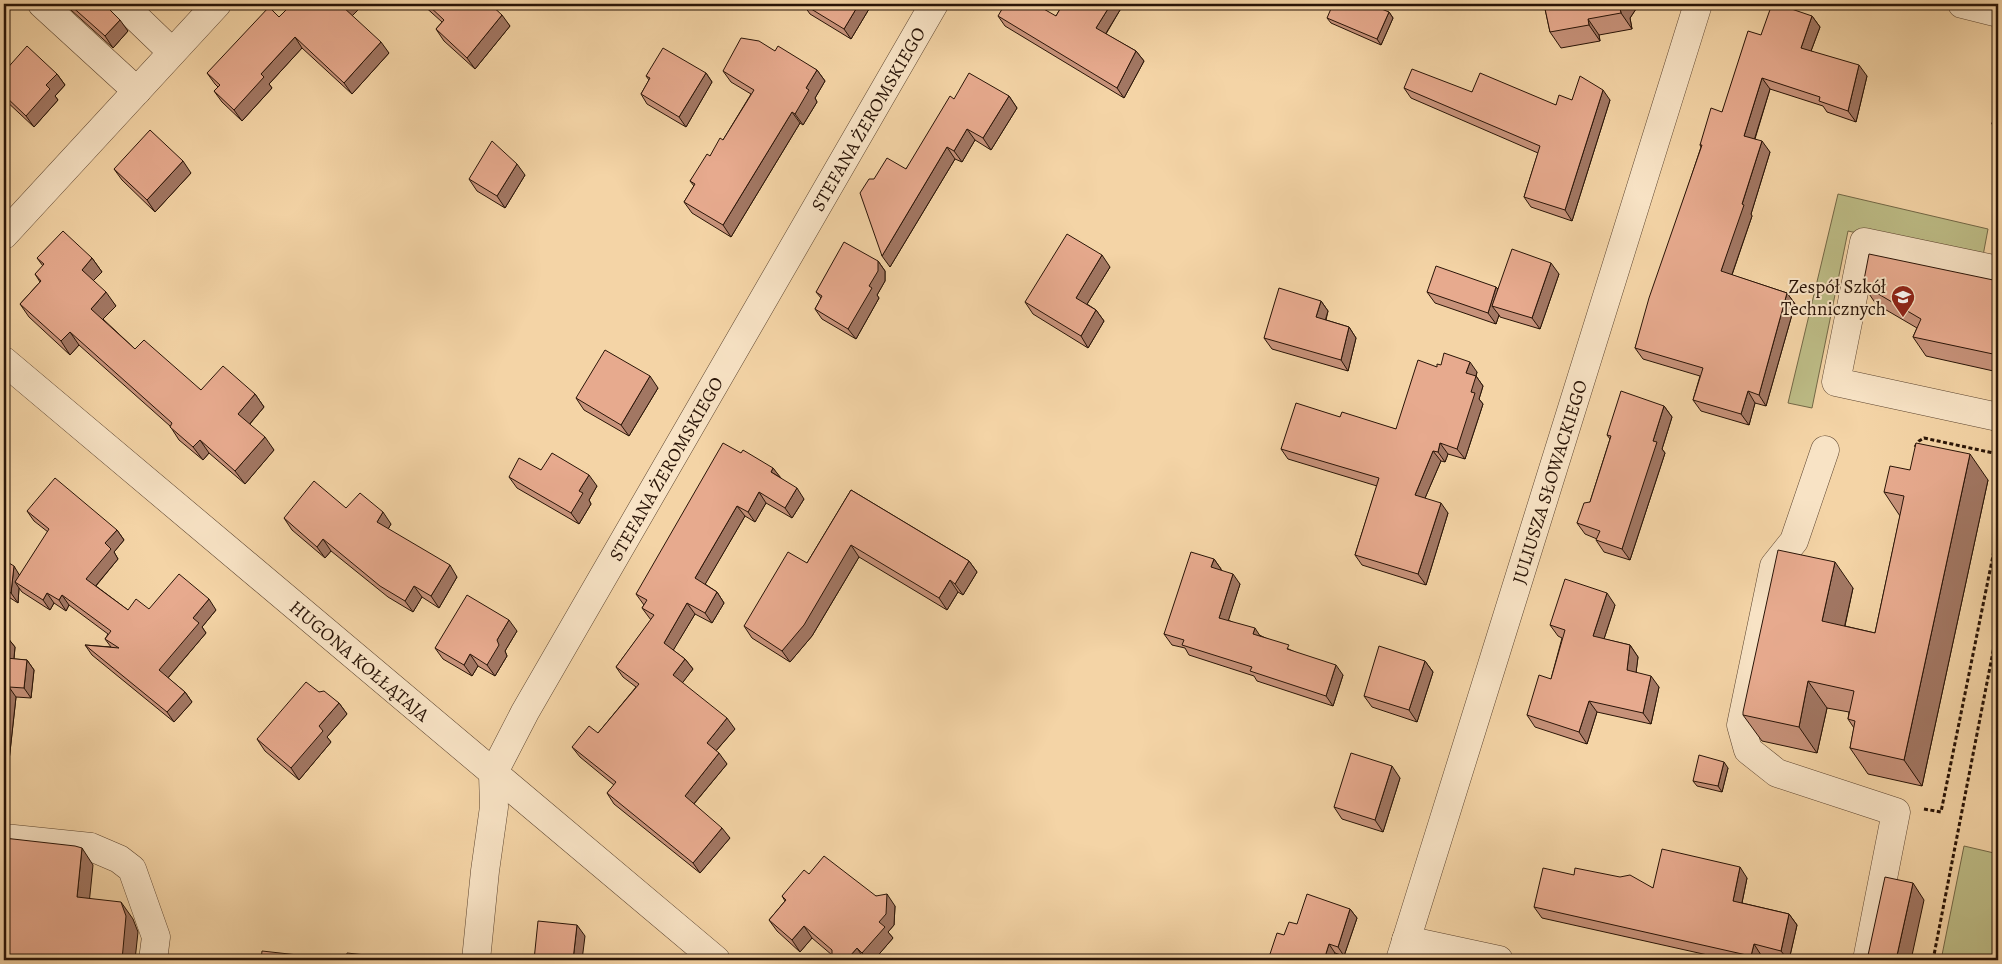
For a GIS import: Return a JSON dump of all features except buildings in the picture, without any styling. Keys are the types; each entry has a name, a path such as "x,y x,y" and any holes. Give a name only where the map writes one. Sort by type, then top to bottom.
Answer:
{"street":[{"path":"42,4 137,91"},
{"path":"122,4 172,52"},
{"path":"4,235 217,4"},
{"name":"STEFANA ŻEROMSKIEGO","path":"476,960 494,807 493,774 535,695 934,4"},
{"name":"JULIUSZA SŁOWACKIEGO","path":"1403,950 1698,4"},
{"path":"1962,4 1998,13"},
{"path":"1998,270 1864,242 1836,382 1998,417"},
{"name":"HUGONA KOŁŁĄTAJA","path":"4,361 716,960"},
{"path":"1825,450 1794,541 1774,566 1740,725 1748,750 1777,773 1896,812 1867,960"},
{"path":"4,838 91,846 119,859 132,869 156,937 153,960"},
{"path":"1403,950 1499,960"}],"path":[{"path":"1914,454 1919,441 1924,438 1998,454"},
{"path":"1896,812 1906,806 1941,812 1998,531"},
{"path":"1933,960 1998,626"}],"shaded area":[{"path":"1838,194 1988,229 1982,261 1848,231 1812,408 1788,403"},
{"path":"1998,836 1998,960 1941,960 1964,846 1994,853"}],"place":[{"name":"Zespół Szkół Technicznych","path":"1903,318"}]}
